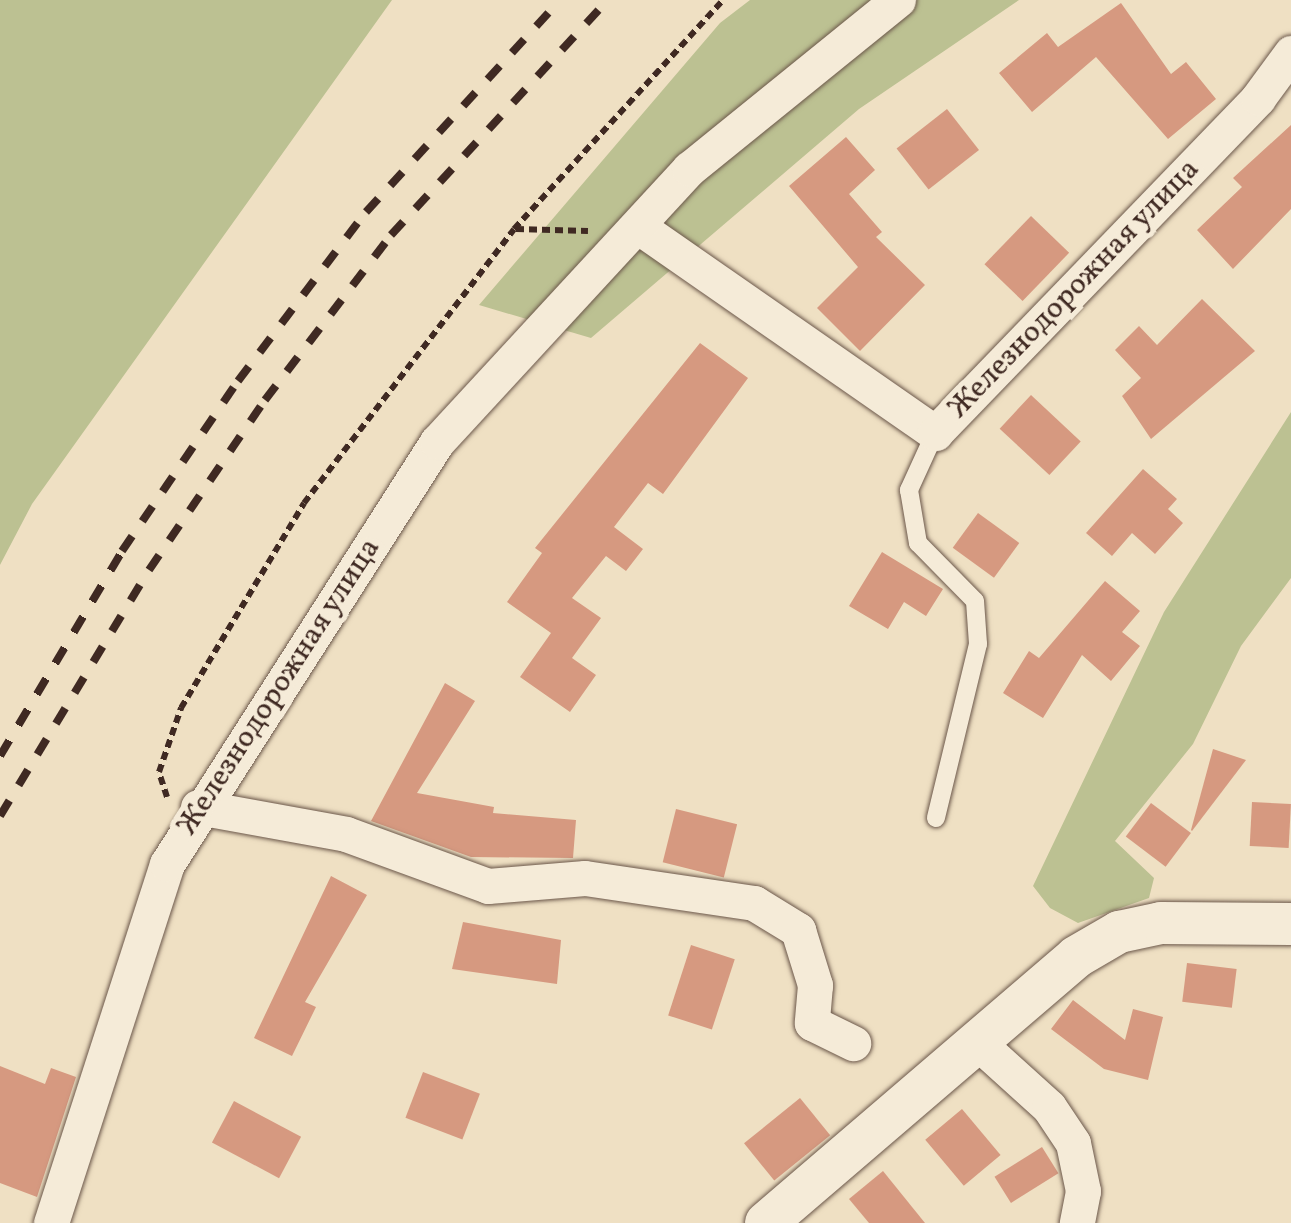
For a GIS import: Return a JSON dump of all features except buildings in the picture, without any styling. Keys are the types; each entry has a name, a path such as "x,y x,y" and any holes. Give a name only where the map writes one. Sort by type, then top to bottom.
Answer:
{"street":[{"name":"Железнодорожная улица","path":"51,1223 180,842 198,808 437,442 639,227 688,169 898,0"},
{"name":"Железнодорожная улица","path":"639,227 934,433 1258,98 1291,53"},
{"path":"198,808 346,834 488,886 584,878 754,903 798,930 815,985 812,1023 852,1043"},
{"path":"766,1223 976,1041 1118,932 1162,923 1291,924"},
{"path":"976,1041 1049,1107 1072,1142 1083,1191 1077,1223"}],"lane":[{"path":"934,433 909,490 918,543 975,601 978,644 936,818"}],"path":[{"path":"180,842 160,772 181,708 304,504 514,229 723,0"},
{"path":"514,229 639,227"}],"green space":[{"path":"0,0 392,0 32,504 0,565"},
{"path":"750,0 1019,0 859,109 591,338 479,305 720,23"},
{"path":"1291,412 1291,578 1241,646 1193,744 1115,841 1154,878 1149,898 1078,923 1050,908 1033,886 1164,612"}],"railway":[{"path":"0,756 122,551 238,381 366,212 560,0"},
{"path":"0,816 149,570 265,400 391,235 608,0"}]}
